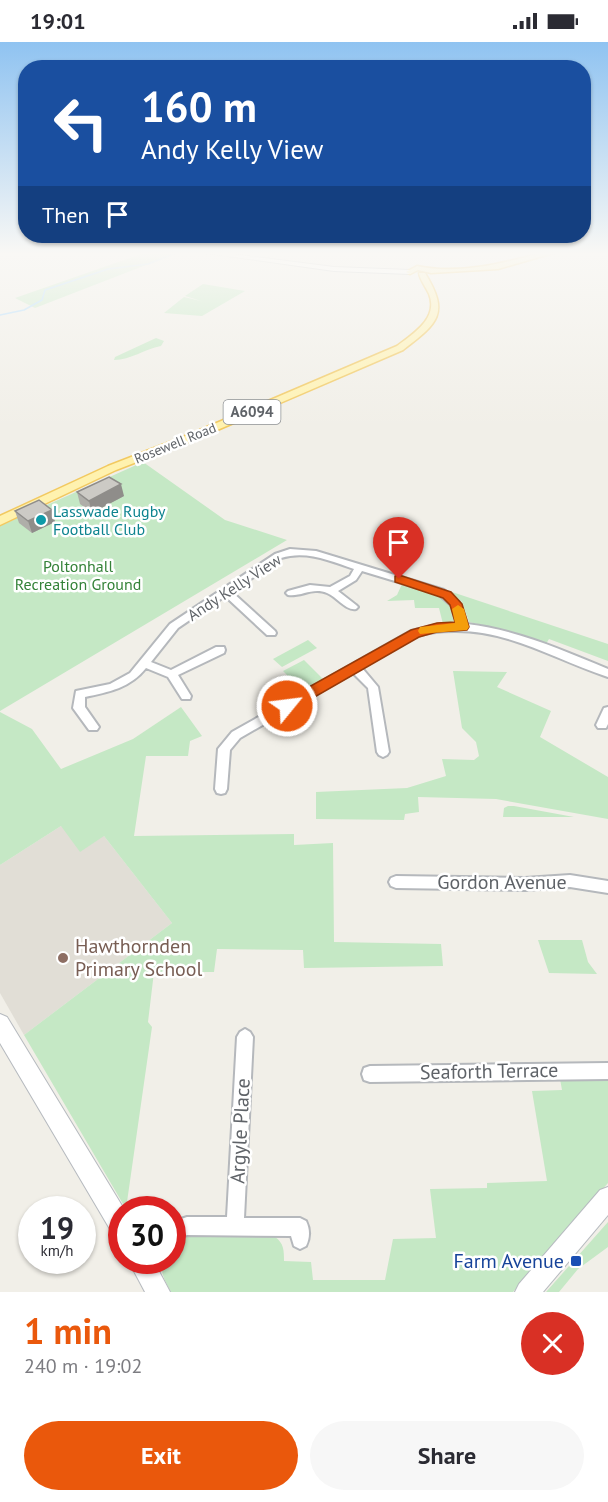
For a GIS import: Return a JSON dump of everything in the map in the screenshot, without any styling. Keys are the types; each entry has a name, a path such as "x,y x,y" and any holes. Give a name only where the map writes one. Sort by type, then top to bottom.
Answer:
{"main road":[{"name":"Rosewell Road","path":"0,521 112,468 197,435 400,348 421,332 435,310"},
{"path":"0,1024 108,1205"},
{"path":"527,1292 608,1198"},
{"path":"148,1274 158,1292"}],"street":[{"name":"Andy Kelly View","path":"93,727 79,708 80,694 113,687 134,676 174,626 278,556 290,552 313,553 447,595 456,604 463,627"},
{"path":"333,590 353,578 360,567"},
{"path":"291,593 306,587 333,590 353,607"},
{"path":"226,592 249,619 271,633"},
{"path":"221,789 224,749 236,735 356,669 415,633 437,628 484,627 608,673"},
{"path":"172,674 220,650"},
{"path":"145,664 172,674 186,696"},
{"path":"356,669 374,687 383,752"},
{"path":"602,725 608,711"},
{"name":"Gordon Avenue","path":"396,882 525,884 570,881 608,887"},
{"name":"Argyle Place","path":"235,1226 245,1036"},
{"name":"Seaforth Terrace","path":"370,1074 608,1071"},
{"path":"186,1226 300,1227 300,1240"}],"shaded area":[{"name":"Hawthornden Primary School","path":"61,826 104,836 172,923 24,1035 0,993 0,865"}],"green space":[{"path":"167,310 212,310 202,316 164,313"},
{"path":"156,338 164,341 161,346 114,360 115,357"},
{"name":"Poltonhall Recreation Ground","path":"143,462 225,520 287,540 0,711 0,526"},
{"path":"402,584 428,591 443,599 449,604 454,621 443,624 439,608 415,608 414,600 387,601 397,595"},
{"path":"449,591 608,644 608,661 549,639 546,644 540,644 495,628 469,622 462,602"},
{"path":"308,640 317,648 282,667 273,659"},
{"path":"304,660 323,679 302,690 283,671"},
{"path":"453,671 507,672 497,687 551,711 540,737 608,777 608,819 496,799 418,797 419,812 405,814 404,820 316,819 316,792 407,788 446,776 442,759 474,760 479,756 476,742 462,728"},
{"path":"181,707 202,736 190,741 188,756 146,756 134,836 294,834 294,845 333,843 334,942 441,944 443,966 304,968 303,950 217,949 214,972 154,972 148,1022 152,1027 128,1196 118,1196 24,1035 172,923 104,836 80,852 61,826 0,865 0,712 32,729 61,769 133,739"},
{"path":"508,806 574,817 503,817 504,808"},
{"path":"538,940 582,940 588,962 597,974 549,973"},
{"path":"560,1079 608,1079 608,1183 513,1292 171,1292 162,1274 186,1274 186,1236 275,1237 282,1245 284,1261 311,1262 313,1280 385,1280 393,1239 436,1238 430,1189 487,1188 487,1183 547,1181 532,1091 562,1090"},
{"path":"608,1222 608,1247 578,1269 559,1292 546,1292"}],"building":[{"path":"109,477 121,484 89,501 77,492"},
{"path":"39,500 52,510 28,521 15,511"}],"waterway":[{"path":"0,315 22,310"}],"slow traffic":[{"path":"425,631 463,627 458,609"}],"place":[{"name":"Lasswade Rugby Football Club","path":"41,520"},
{"name":"Hawthornden Primary School","path":"63,958"},
{"name":"Farm Avenue","path":"576,1261"}],"route":[{"path":"287,706 356,669 415,633 437,628 463,627 456,604 451,598 441,592 399,579"}]}
